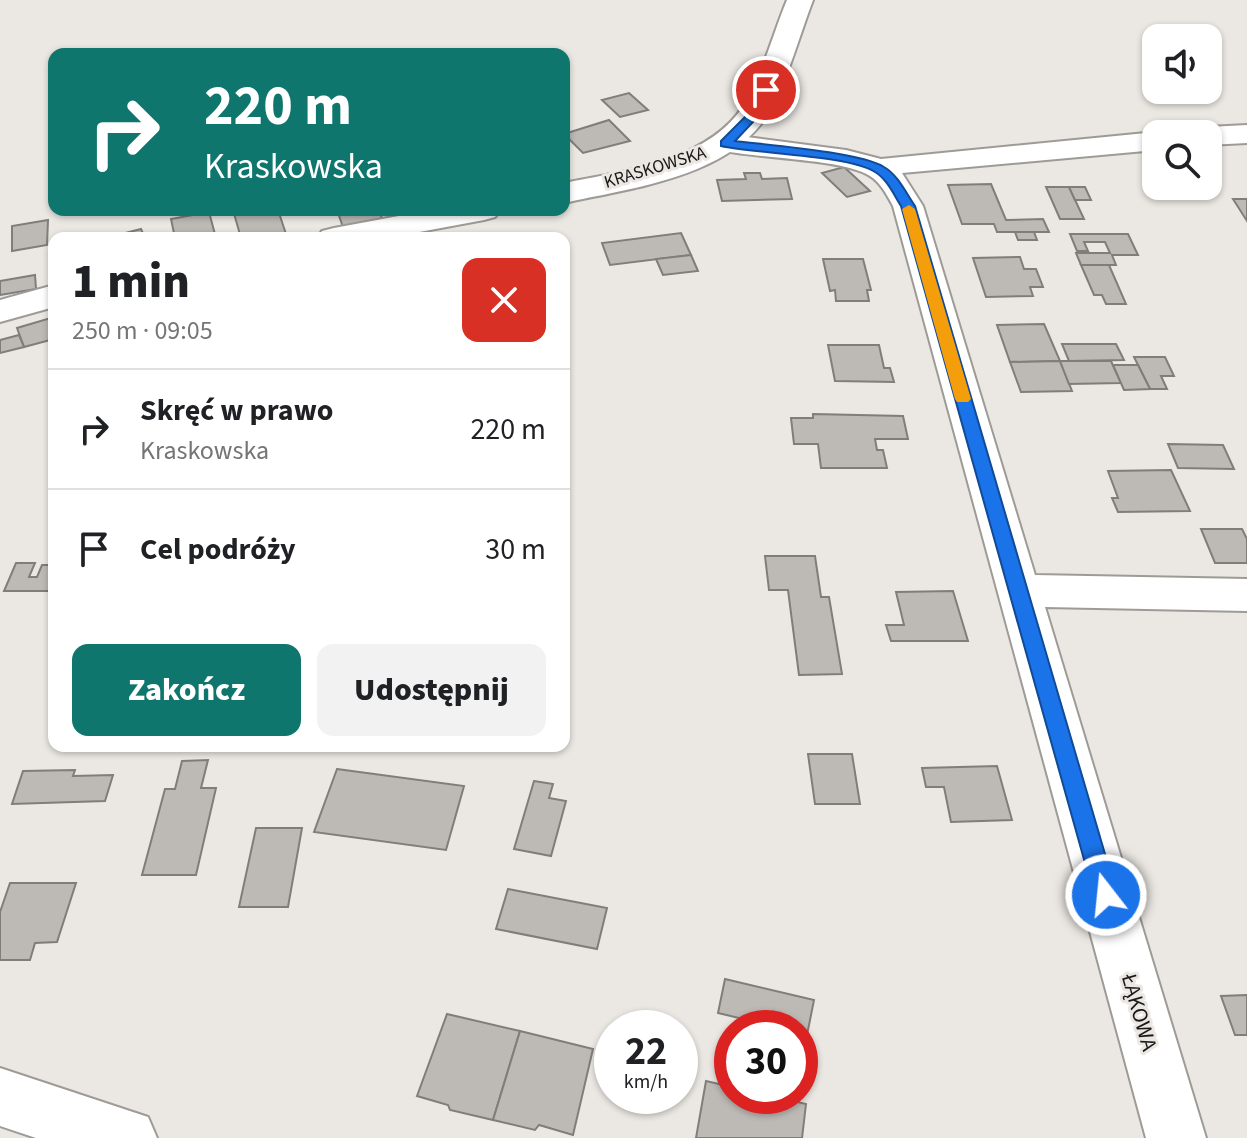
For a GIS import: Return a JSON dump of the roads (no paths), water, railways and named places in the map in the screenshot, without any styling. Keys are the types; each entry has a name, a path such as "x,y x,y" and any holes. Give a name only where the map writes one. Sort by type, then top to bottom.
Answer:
{"street":[{"name":"KRASKOWSKA","path":"570,192 692,158 725,143 759,104 800,0"},
{"path":"1222,135 1247,134"},
{"path":"725,143 842,159 879,168 1142,142"},
{"name":"ŁĄKOWA","path":"879,168 893,182 908,206 1176,1138"},
{"path":"366,232 452,216"},
{"path":"0,311 48,298"},
{"path":"1017,591 1247,595"},
{"path":"0,1097 127,1138"}]}
